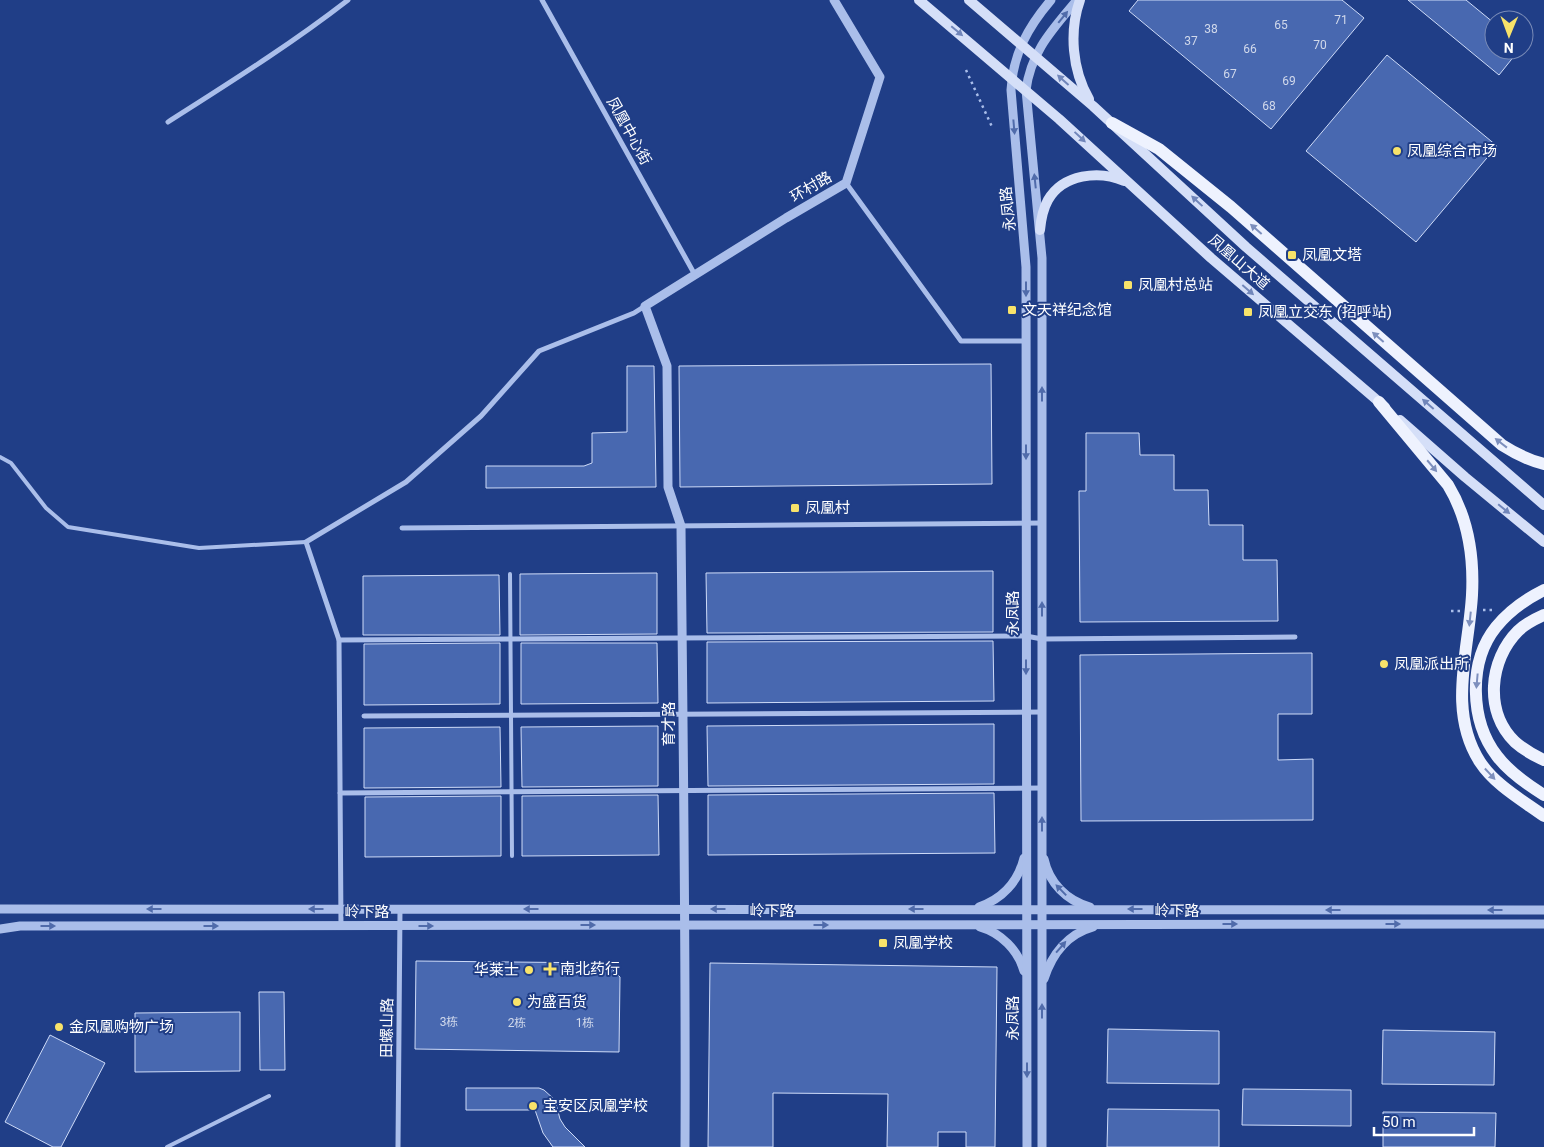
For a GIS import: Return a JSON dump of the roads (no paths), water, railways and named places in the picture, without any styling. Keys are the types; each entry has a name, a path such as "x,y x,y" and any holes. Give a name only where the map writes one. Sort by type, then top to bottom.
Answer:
{"main road":[{"name":"凤凰山大道","path":"920,0 1026,90 1211,258 1465,477 1544,542"},
{"name":"凤凰山大道","path":"969,0 1093,106 1232,234 1544,505"},
{"path":"1079,0 1075,22 1075,54 1082,86 1093,106"},
{"path":"1112,123 1158,149 1231,207 1502,445 1516,455 1544,464"},
{"path":"1040,230 1048,200 1065,183 1096,175 1111,176 1130,183"},
{"path":"1379,402 1448,485 1457,500 1463,518 1472,568 1472,594 1462,692 1465,725 1471,744 1480,762 1492,776 1511,793 1544,816"},
{"path":"1544,590 1526,600 1496,628 1485,645 1479,664 1476,685 1478,711 1484,735 1497,756 1518,776 1544,795"},
{"path":"1544,615 1518,630 1508,642 1498,663 1494,682 1495,702 1502,723 1514,740 1528,752 1544,760"}],"street":[{"path":"168,122 307,32 348,0"},
{"name":"凤凰中心街","path":"542,0 695,274"},
{"name":"环村路","path":"645,306 846,183 880,77 834,0"},
{"name":"永凤路","path":"1027,1147 1025,248 1011,103 1015,60 1021,44 1036,18 1051,0"},
{"name":"永凤路","path":"1042,1147 1042,258 1026,90 1035,56 1044,40 1079,0"},
{"path":"846,183 961,341 1026,341"},
{"path":"341,926 339,640 306,542 406,482 481,416 538,351 634,313 645,306"},
{"name":"育才路","path":"645,306 666,366 668,487 681,526 685,909 685,1147"},
{"path":"402,528 1042,523"},
{"path":"339,640 1026,636 1042,639 1295,637"},
{"path":"364,716 1042,712"},
{"path":"340,793 1042,788"},
{"path":"1042,843 1045,864 1058,887 1076,902 1090,907 1105,909"},
{"path":"965,909 984,905 1006,891 1014,882 1022,866 1026,846"},
{"name":"岭下路","path":"0,909 1544,910"},
{"name":"田螺山路","path":"398,1147 400,909"},
{"name":"岭下路","path":"0,929 13,926 1544,924"},
{"path":"968,925 988,930 1007,943 1020,959 1027,984"},
{"path":"1042,991 1048,967 1063,945 1079,932 1103,925"}],"lane":[{"path":"0,457 11,463 46,508 68,527 199,548 306,542"},
{"path":"510,574 512,856"},
{"path":"167,1147 268,1096"}],"place":[{"name":"凤凰综合市场","path":"1397,151"},
{"name":"凤凰文塔","path":"1292,255"},
{"name":"凤凰村总站","path":"1128,285"},
{"name":"文天祥纪念馆","path":"1012,310"},
{"name":"凤凰立交东 (招呼站)","path":"1248,312"},
{"name":"凤凰村","path":"795,508"},
{"name":"凤凰派出所","path":"1384,664"},
{"name":"凤凰学校","path":"883,943"},
{"name":"南北药行","path":"550,969"},
{"name":"华莱士","path":"529,970"},
{"name":"为盛百货","path":"517,1002"},
{"name":"金凤凰购物广场","path":"59,1027"},
{"name":"宝安区凤凰学校","path":"533,1106"}]}
